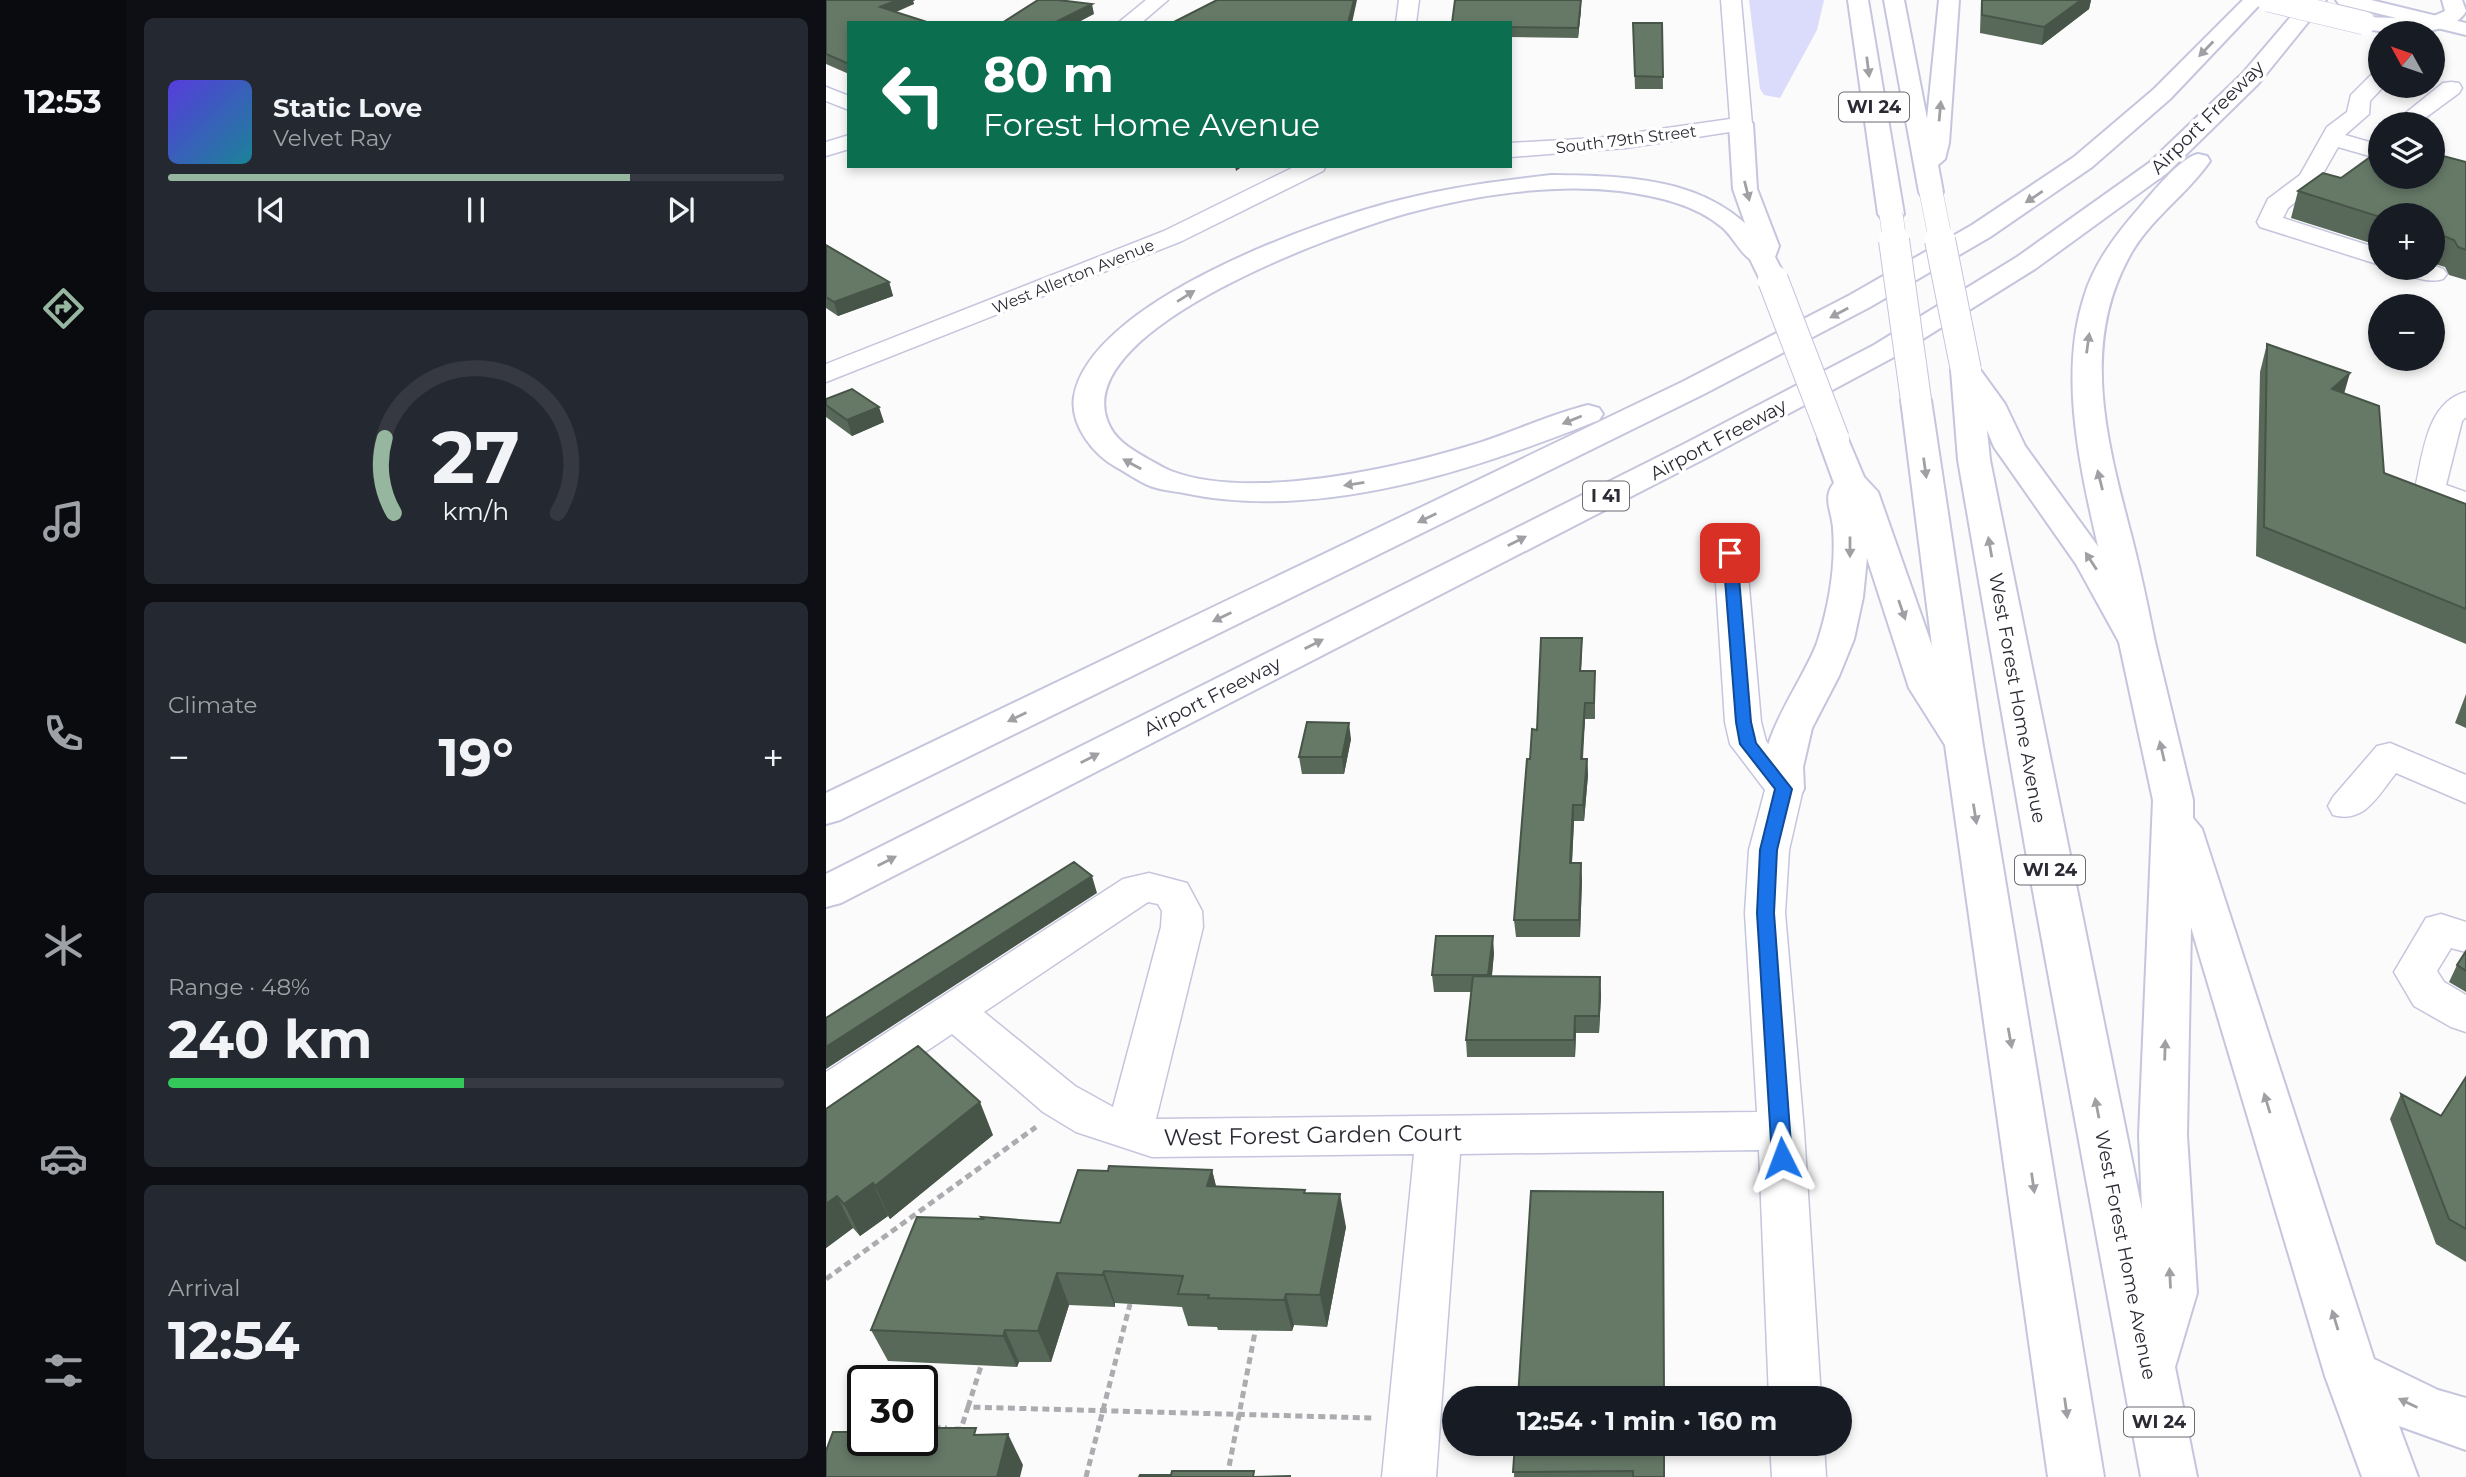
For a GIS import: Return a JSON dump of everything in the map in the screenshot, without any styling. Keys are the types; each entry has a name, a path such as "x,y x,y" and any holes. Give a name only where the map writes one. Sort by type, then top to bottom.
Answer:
{"main road":[{"name":"WI 24","path":"1858,0 1891,214 1964,746 2076,1477"},
{"name":"West Forest Home Avenue","path":"1894,0 1907,80 1966,370 1974,460 2053,888 2169,1477"},
{"path":"1930,185 1937,143 1949,0"},
{"path":"826,810 1774,348 1981,232 2061,178 2154,102 2254,0"},
{"path":"2268,0 2405,21"},
{"name":"Airport Freeway","path":"826,892 1695,451 1884,351 2026,263 2116,201 2183,146 2250,79 2316,0"},
{"path":"2346,0 2381,21"},
{"path":"2445,24 2456,12 2452,0"},
{"path":"2445,31 2466,29"},
{"path":"2445,36 2466,49"},
{"path":"2250,79 2252,105 2132,233 2104,281 2092,315 2086,363 2090,423 2095,459 2122,565 2173,800 2352,1376 2390,1477"},
{"path":"1741,124 1745,189 1766,246 1767,269"},
{"path":"1774,348 1702,367 1533,436 1460,461 1368,482 1320,489 1211,489 1155,476 1119,457 1107,446 1096,432 1089,406 1096,377 1116,351 1166,309 1254,260 1308,237 1434,199 1536,184 1591,183 1649,188 1708,207 1735,225 1767,269 1849,481 1862,492 1928,688 1964,746"},
{"path":"1966,370 1990,404 2010,447 2093,563 2137,642"},
{"path":"1784,789 1781,765 1787,743 1836,641 1839,628 1850,575 1850,526 1843,495 1849,481"},
{"path":"2149,1367 2171,1293 2163,1135 2173,800"},
{"path":"2352,1376 2428,1413 2466,1424"}],"street":[{"path":"1131,21 1158,0"},
{"path":"1406,21 1409,0"},
{"path":"1731,0 1741,124"},
{"path":"2419,112 2454,85"},
{"path":"2368,90 2359,100 2358,114 2335,132 2309,179 2277,204 2269,222 2368,253"},
{"path":"826,93 847,103"},
{"name":"South 79th Street","path":"1512,150 1641,139 1741,124"},
{"path":"2332,138 2368,145"},
{"path":"826,149 847,143"},
{"name":"West Allerton Avenue","path":"826,374 1173,236 1311,168"},
{"path":"2466,401 2448,418 2430,489 2466,503"},
{"path":"1730,553 1748,744 1784,789 1769,850 1765,913 1781,1131 1794,1386"},
{"path":"2347,806 2390,755 2466,790"},
{"path":"826,1095 1137,890 1149,887 1173,893 1182,911 1182,927 1130,1132"},
{"path":"2466,937 2441,929 2415,972 2429,994 2466,1015"},
{"name":"West Forest Garden Court","path":"954,1011 1067,1104 1092,1119 1152,1138 1781,1131"},
{"path":"1409,1477 1439,1133"},
{"path":"1798,1456 1799,1477"}],"path":[{"path":"826,1279 1067,1104"},
{"path":"1086,1477 1130,1304"},
{"path":"1227,1477 1256,1327"},
{"path":"957,1440 982,1363"},
{"path":"968,1407 1415,1421"},
{"path":"938,1428 961,1429"}],"shaded area":[{"path":"1749,0 1824,0 1817,30 1780,98 1764,95 1760,89"}],"building":[{"path":"826,0 897,0 880,7 924,21 847,21 847,63 826,54"},
{"path":"1038,0 1092,4 1058,21 1005,21"},
{"path":"1217,0 1354,0 1349,21 1176,21"},
{"path":"1455,0 1581,0 1578,28 1512,27 1512,21 1452,21"},
{"path":"1982,0 2081,0 2044,27 1982,15"},
{"path":"1633,23 1662,23 1663,77 1635,76"},
{"path":"2445,156 2466,162 2466,250 2445,237 2445,203 2368,203 2368,213 2298,191 2323,173 2341,178 2368,159 2368,189 2445,189"},
{"path":"826,245 889,282 834,302 826,297"},
{"path":"2267,344 2350,373 2332,389 2379,406 2384,473 2466,504 2466,609 2264,527"},
{"path":"852,389 879,407 847,420 826,405 826,399"},
{"path":"1541,638 1582,638 1580,671 1595,671 1594,703 1585,703 1581,759 1587,759 1583,805 1573,805 1570,863 1581,863 1579,920 1514,920 1527,759 1530,759 1532,729 1537,730"},
{"path":"1307,722 1349,723 1342,757 1299,757"},
{"path":"1074,862 1092,876 826,1047 826,1018"},
{"path":"1436,936 1493,936 1488,975 1432,975"},
{"path":"2466,951 2466,971 2457,965"},
{"path":"1473,976 1600,977 1599,1016 1575,1016 1574,1040 1466,1040"},
{"path":"918,1046 980,1102 875,1186 873,1183 844,1204 837,1196 826,1204 826,1109"},
{"path":"2466,1077 2466,1229 2449,1219 2401,1094 2441,1116"},
{"path":"1109,1166 1212,1170 1207,1186 1340,1194 1320,1295 1286,1294 1284,1300 1208,1298 1209,1295 1178,1294 1183,1276 1104,1271 1103,1275 1057,1273 1038,1331 1005,1330 1003,1336 871,1330 917,1217 983,1219 981,1217 1060,1223 1078,1170 1108,1171"},
{"path":"1531,1191 1663,1192 1664,1386 1519,1386"},
{"path":"938,1428 976,1428 974,1435 1008,1434 997,1477 826,1477 826,1451 833,1432 847,1432 847,1456 938,1456"},
{"path":"1514,1456 1664,1456 1664,1477 1633,1477 1633,1471 1513,1472"},
{"path":"1172,1471 1254,1471 1253,1477 1139,1477 1171,1475"}],"route":[{"path":"1730,553 1748,744 1784,789 1769,850 1765,913 1782,1158"}]}
